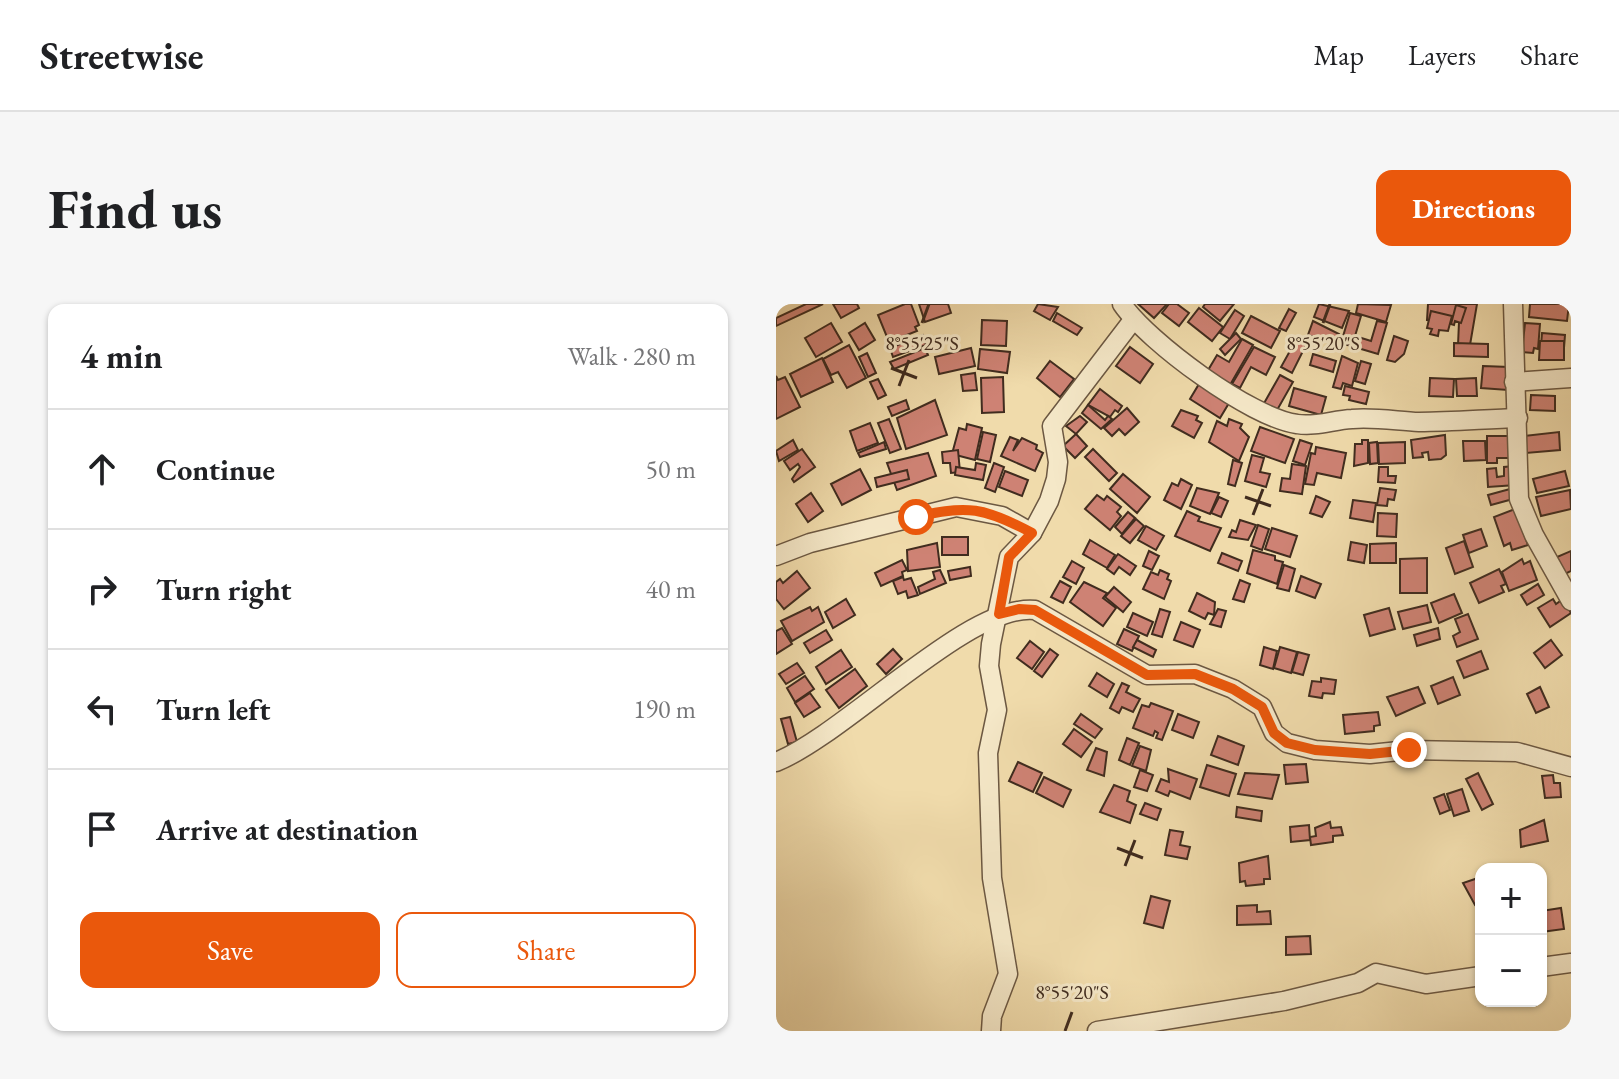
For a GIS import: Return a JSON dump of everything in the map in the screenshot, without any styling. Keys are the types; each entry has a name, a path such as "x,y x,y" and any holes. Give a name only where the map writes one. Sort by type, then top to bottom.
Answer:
{"street":[{"path":"1122,304 1133,320 1184,364 1242,399 1294,424 1317,425 1353,419 1421,422 1518,418"},
{"path":"1513,304 1517,341 1514,382 1518,418 1519,499 1534,535 1571,601"},
{"path":"991,1031 992,1016 1008,974 992,878 988,753 997,710 989,666 1009,557 1032,533 1049,501 1058,462 1052,426 1133,320"},
{"path":"1514,382 1571,378"},
{"path":"776,556 810,543 956,507 1002,516 1032,533"},
{"path":"776,762 828,735 960,635 999,614 1019,609 1035,610 1147,675 1195,674 1233,689 1262,707 1274,733 1287,743 1315,750 1370,754 1409,750 1517,752 1571,767"},
{"path":"1547,966 1571,963"},
{"path":"1097,1031 1284,1001 1358,983 1376,973 1426,984 1475,977"}],"building":[{"path":"806,304 823,304 776,326 776,318"},
{"path":"833,304 857,304 859,308 841,318"},
{"path":"911,304 919,325 915,327 917,331 889,342 878,315"},
{"path":"919,304 948,304 951,313 925,322"},
{"path":"1038,304 1058,307 1050,320 1034,311"},
{"path":"1138,304 1167,304 1154,318"},
{"path":"1169,304 1177,304 1189,313 1179,326 1162,313"},
{"path":"1205,304 1234,304 1220,321 1203,307"},
{"path":"1319,304 1349,311 1342,328 1314,317"},
{"path":"1358,304 1391,305 1386,322 1356,313"},
{"path":"1428,304 1477,304 1470,345 1458,345 1459,322 1427,320"},
{"path":"1530,304 1569,304 1567,321 1529,317"},
{"path":"1456,305 1466,308 1461,323 1455,321 1454,325 1451,324"},
{"path":"1199,308 1223,327 1212,341 1188,322"},
{"path":"1289,309 1296,313 1286,331 1279,328"},
{"path":"1235,310 1244,316 1230,339 1220,333"},
{"path":"1431,311 1452,316 1448,331 1439,330 1438,336 1430,334 1432,329 1427,328"},
{"path":"1057,313 1082,328 1077,335 1053,321"},
{"path":"1350,313 1361,316 1355,336 1371,341 1377,321 1387,323 1378,354 1341,343"},
{"path":"1251,316 1280,331 1271,348 1242,333"},
{"path":"982,320 1007,321 1006,346 981,345"},
{"path":"1313,321 1339,334 1336,345 1308,335"},
{"path":"831,323 842,342 816,357 805,338"},
{"path":"865,323 875,340 859,350 849,333"},
{"path":"1525,323 1540,324 1538,349 1534,348 1533,353 1522,352"},
{"path":"1236,333 1241,339 1225,355 1220,349"},
{"path":"1542,333 1565,335 1564,348 1541,346"},
{"path":"923,335 926,345 893,357 890,348"},
{"path":"1394,336 1408,341 1404,354 1395,362 1387,360"},
{"path":"1242,339 1253,345 1230,385 1207,372 1217,355 1229,362"},
{"path":"1296,340 1306,345 1292,373 1281,367"},
{"path":"1540,341 1564,341 1564,360 1539,360"},
{"path":"1454,343 1488,344 1488,357 1454,356"},
{"path":"849,345 866,378 847,388 838,372 831,375 823,359"},
{"path":"1130,347 1153,364 1140,383 1116,366"},
{"path":"1254,347 1275,357 1266,375 1251,367 1240,388 1232,384"},
{"path":"925,348 928,355 894,369 890,362"},
{"path":"971,348 975,366 939,374 935,357"},
{"path":"980,349 1010,352 1007,373 978,369"},
{"path":"867,353 876,373 868,377 859,357"},
{"path":"1313,354 1336,361 1333,372 1310,365"},
{"path":"1342,356 1358,363 1352,386 1343,383 1341,389 1333,387"},
{"path":"822,358 833,382 801,397 790,374"},
{"path":"1050,361 1074,379 1060,397 1037,378"},
{"path":"1361,361 1371,364 1365,384 1355,381"},
{"path":"1483,366 1509,367 1508,390 1481,388"},
{"path":"975,373 977,390 963,391 961,375"},
{"path":"1280,375 1293,382 1276,412 1263,405"},
{"path":"776,376 778,380 785,377 800,407 776,419"},
{"path":"1003,377 1004,412 982,413 981,378"},
{"path":"1430,378 1454,379 1453,397 1429,396"},
{"path":"1476,378 1477,396 1457,396 1456,379"},
{"path":"878,379 886,395 878,399 870,382"},
{"path":"1199,384 1229,403 1220,418 1190,399"},
{"path":"1345,386 1369,392 1366,404 1349,400 1350,396 1343,395"},
{"path":"1294,388 1326,397 1321,415 1289,406"},
{"path":"1100,389 1122,406 1110,417 1088,405"},
{"path":"1531,395 1555,396 1555,411 1530,410"},
{"path":"906,400 909,409 892,416 888,407"},
{"path":"935,400 947,435 906,449 897,418"},
{"path":"1088,405 1105,420 1108,416 1112,419 1101,429 1082,413"},
{"path":"1127,408 1139,422 1125,435 1119,429 1112,436 1104,428"},
{"path":"1181,410 1198,416 1196,420 1202,423 1194,438 1172,426"},
{"path":"1080,416 1087,422 1076,434 1066,426"},
{"path":"889,419 901,449 890,453 878,423"},
{"path":"1229,419 1242,424 1240,428 1249,437 1239,461 1209,442 1217,421 1227,426"},
{"path":"870,423 878,443 857,451 850,431"},
{"path":"967,424 982,428 975,460 952,454 959,428 966,430"},
{"path":"1260,427 1294,439 1285,463 1251,451"},
{"path":"983,432 996,435 990,462 977,459"},
{"path":"1559,432 1560,450 1526,453 1524,436"},
{"path":"1076,434 1087,446 1075,458 1063,446"},
{"path":"1445,435 1446,455 1441,459 1429,460 1428,452 1422,453 1423,457 1413,458 1411,440"},
{"path":"1487,436 1510,436 1510,458 1497,458 1497,463 1487,463"},
{"path":"1010,437 1018,440 1013,451 1022,438 1037,445 1036,449 1043,453 1035,471 1001,456"},
{"path":"793,440 798,450 779,461 776,451"},
{"path":"1300,440 1312,444 1305,465 1293,461"},
{"path":"1362,440 1368,440 1368,463 1354,466 1355,444 1362,444"},
{"path":"1463,441 1485,441 1486,460 1464,461"},
{"path":"884,442 886,449 860,457 858,453"},
{"path":"1377,442 1378,463 1370,464 1369,443"},
{"path":"1405,442 1405,463 1379,464 1378,443"},
{"path":"1316,447 1346,453 1341,478 1317,473 1314,485 1305,484 1311,453 1315,454"},
{"path":"802,449 815,467 794,482 792,479 800,467 798,464 790,470 784,461"},
{"path":"1093,449 1117,473 1109,481 1085,457"},
{"path":"958,450 960,472 951,473 950,463 943,463 942,452"},
{"path":"928,453 936,476 897,490 887,463"},
{"path":"1252,455 1264,458 1260,472 1270,474 1266,487 1245,481"},
{"path":"1233,460 1242,463 1235,486 1228,484"},
{"path":"976,463 986,465 983,480 955,475 956,467 975,470"},
{"path":"994,463 1004,467 995,492 985,488"},
{"path":"1292,464 1306,466 1302,494 1280,491 1282,478 1290,479"},
{"path":"1514,466 1516,485 1488,487 1487,469 1496,468 1497,477 1504,476 1504,467"},
{"path":"1379,467 1388,467 1388,476 1396,476 1395,483 1378,482"},
{"path":"860,469 871,490 842,505 831,484"},
{"path":"907,470 909,479 877,487 875,478"},
{"path":"1005,471 1028,480 1022,496 999,487"},
{"path":"1565,471 1569,486 1537,493 1533,479"},
{"path":"1123,474 1150,497 1137,513 1110,489"},
{"path":"1181,479 1192,485 1181,509 1164,500 1172,483 1178,486"},
{"path":"1197,488 1219,493 1210,514 1190,506"},
{"path":"1380,488 1396,490 1394,500 1388,499 1387,506 1377,505"},
{"path":"1510,489 1513,499 1491,505 1488,495"},
{"path":"1570,490 1571,509 1541,516 1536,497"},
{"path":"811,493 823,511 808,522 796,504"},
{"path":"1097,495 1104,500 1107,496 1121,507 1117,512 1121,516 1110,530 1085,509"},
{"path":"1316,496 1330,502 1322,517 1310,513"},
{"path":"1219,497 1228,501 1221,517 1211,513"},
{"path":"1353,500 1376,503 1373,522 1350,518"},
{"path":"1515,509 1528,545 1512,550 1510,543 1504,546 1494,517"},
{"path":"1187,511 1200,517 1198,521 1221,528 1210,551 1175,536"},
{"path":"1128,512 1135,518 1122,534 1115,527"},
{"path":"1378,513 1397,514 1396,537 1377,536"},
{"path":"1136,519 1144,526 1130,543 1121,536"},
{"path":"1240,520 1256,525 1248,540 1229,537 1232,530 1236,532"},
{"path":"1258,525 1269,529 1262,550 1251,546"},
{"path":"1146,526 1164,536 1156,550 1138,540"},
{"path":"1272,528 1297,536 1290,557 1265,549"},
{"path":"1481,529 1487,546 1469,553 1463,535"},
{"path":"942,537 968,537 968,555 942,555"},
{"path":"1090,540 1115,555 1107,568 1083,554"},
{"path":"1464,541 1473,567 1455,574 1446,548"},
{"path":"1351,542 1367,545 1364,563 1348,560"},
{"path":"937,543 940,567 908,571 907,550"},
{"path":"1396,543 1396,563 1370,563 1370,544"},
{"path":"1253,550 1275,556 1275,560 1283,562 1277,584 1247,573"},
{"path":"1149,551 1159,556 1152,570 1143,566"},
{"path":"1571,551 1571,571 1565,574 1557,557"},
{"path":"1222,553 1242,561 1238,571 1218,563"},
{"path":"1118,554 1136,566 1130,575 1119,567 1114,574 1107,569"},
{"path":"1427,558 1427,593 1400,593 1400,559"},
{"path":"1522,559 1524,564 1530,561 1537,580 1509,591 1502,572"},
{"path":"902,560 907,570 902,572 903,576 881,586 875,573"},
{"path":"1072,561 1084,568 1076,584 1063,577"},
{"path":"1284,565 1295,569 1289,591 1277,588"},
{"path":"970,567 971,576 950,580 948,571"},
{"path":"1499,569 1506,584 1501,586 1504,592 1479,603 1470,583"},
{"path":"940,570 946,583 920,594 918,587 935,579 933,572"},
{"path":"1160,570 1169,574 1167,579 1171,581 1164,599 1143,589 1151,572 1158,575"},
{"path":"797,571 810,588 784,609 776,599 776,582 780,579 783,583"},
{"path":"1301,576 1321,584 1315,598 1296,591"},
{"path":"903,577 904,580 911,578 918,595 908,598 906,591 898,594 893,581"},
{"path":"1240,580 1250,584 1244,602 1233,599"},
{"path":"1060,581 1071,587 1063,603 1051,597"},
{"path":"1084,582 1107,593 1103,598 1116,608 1103,626 1070,602"},
{"path":"1538,584 1544,595 1527,605 1521,595"},
{"path":"1114,587 1131,602 1123,612 1105,597"},
{"path":"1197,593 1215,602 1214,615 1208,613 1205,619 1189,611"},
{"path":"1454,594 1462,613 1439,623 1431,603"},
{"path":"846,599 855,615 833,628 825,612"},
{"path":"1553,599 1556,604 1563,599 1571,613 1550,627 1538,608"},
{"path":"1427,605 1431,622 1403,629 1398,612"},
{"path":"810,607 812,611 818,607 824,622 792,641 781,621"},
{"path":"1389,608 1395,629 1370,636 1364,615"},
{"path":"1160,609 1170,612 1162,637 1152,634"},
{"path":"1218,609 1226,611 1221,627 1210,624"},
{"path":"1133,613 1153,622 1147,636 1127,627"},
{"path":"1468,614 1478,639 1457,647 1453,636 1460,632 1455,619"},
{"path":"1181,622 1200,630 1193,647 1174,640"},
{"path":"782,628 792,644 776,654 776,631"},
{"path":"1438,628 1440,639 1417,646 1414,635"},
{"path":"1124,629 1139,636 1132,651 1117,644"},
{"path":"826,630 832,640 810,653 804,643"},
{"path":"1137,640 1156,650 1153,657 1133,647"},
{"path":"1551,640 1562,655 1545,668 1534,653"},
{"path":"1030,641 1044,652 1032,669 1017,658"},
{"path":"1264,647 1277,651 1273,669 1260,665"},
{"path":"1280,647 1297,652 1291,673 1274,668"},
{"path":"893,649 902,659 886,674 877,664"},
{"path":"1050,649 1058,655 1042,677 1034,671"},
{"path":"841,650 852,667 826,684 816,667"},
{"path":"1481,651 1488,669 1464,678 1457,661"},
{"path":"1298,652 1309,655 1303,675 1292,672"},
{"path":"797,663 804,673 786,684 779,674"},
{"path":"855,669 867,686 839,708 826,690"},
{"path":"1097,673 1114,684 1107,697 1089,686"},
{"path":"805,676 814,689 795,702 787,688"},
{"path":"1453,677 1460,695 1438,704 1431,686"},
{"path":"1321,678 1336,680 1334,694 1323,693 1322,698 1309,696 1312,681 1321,682"},
{"path":"1122,683 1129,686 1126,692 1140,699 1133,712 1122,707 1119,713 1110,708"},
{"path":"1418,687 1425,703 1396,716 1387,697"},
{"path":"1540,687 1549,707 1536,713 1527,694"},
{"path":"810,693 820,707 804,717 795,703"},
{"path":"1151,703 1173,711 1162,740 1156,738 1158,733 1155,731 1153,736 1133,728 1142,705 1149,707"},
{"path":"1378,712 1380,725 1374,726 1374,731 1345,734 1343,715"},
{"path":"1081,714 1102,729 1095,738 1074,724"},
{"path":"1178,714 1199,722 1193,738 1172,730"},
{"path":"790,717 797,742 788,744 781,719"},
{"path":"1074,729 1092,742 1081,757 1063,744"},
{"path":"1218,736 1244,746 1238,765 1211,755"},
{"path":"1127,738 1139,743 1130,765 1119,760"},
{"path":"1140,746 1151,750 1146,771 1132,766"},
{"path":"1096,748 1107,752 1104,776 1087,770"},
{"path":"1018,762 1042,773 1033,792 1009,781"},
{"path":"1306,764 1308,782 1286,784 1284,765"},
{"path":"1207,765 1236,774 1229,796 1200,787"},
{"path":"1168,769 1197,779 1190,799 1170,791 1168,796 1156,791 1161,779 1169,782"},
{"path":"1140,770 1153,775 1147,791 1134,787"},
{"path":"1245,773 1279,775 1272,799 1238,794"},
{"path":"1478,773 1493,804 1482,810 1466,779"},
{"path":"1553,775 1554,783 1560,783 1561,797 1545,798 1542,776"},
{"path":"1044,777 1071,790 1063,807 1036,793"},
{"path":"1114,785 1130,791 1127,801 1136,805 1130,823 1100,812"},
{"path":"1462,789 1469,811 1454,816 1447,794"},
{"path":"1444,794 1450,810 1440,814 1434,798"},
{"path":"1145,803 1161,809 1157,820 1140,814"},
{"path":"1237,807 1262,811 1261,821 1236,817"},
{"path":"1544,820 1548,841 1521,847 1520,830"},
{"path":"1330,822 1331,828 1341,827 1343,835 1333,836 1333,842 1311,845 1310,837 1316,836 1315,828"},
{"path":"1309,825 1310,840 1291,842 1290,827"},
{"path":"1170,830 1183,832 1180,845 1190,847 1187,859 1165,855"},
{"path":"1268,856 1270,879 1264,879 1264,884 1246,886 1245,881 1240,882 1239,863"},
{"path":"1475,879 1475,905 1463,883"},
{"path":"1151,896 1170,901 1163,928 1144,923"},
{"path":"1257,905 1257,912 1270,911 1271,924 1237,925 1237,906"},
{"path":"1561,908 1564,929 1547,931 1547,910"},
{"path":"1310,936 1311,954 1286,955 1286,937"}],"route":[{"path":"916,517 956,507 1002,516 1032,533 1009,557 999,614 1019,609 1035,610 1094,648 1147,675 1195,674 1233,689 1262,707 1274,733 1287,743 1315,750 1370,754 1409,750"}]}
